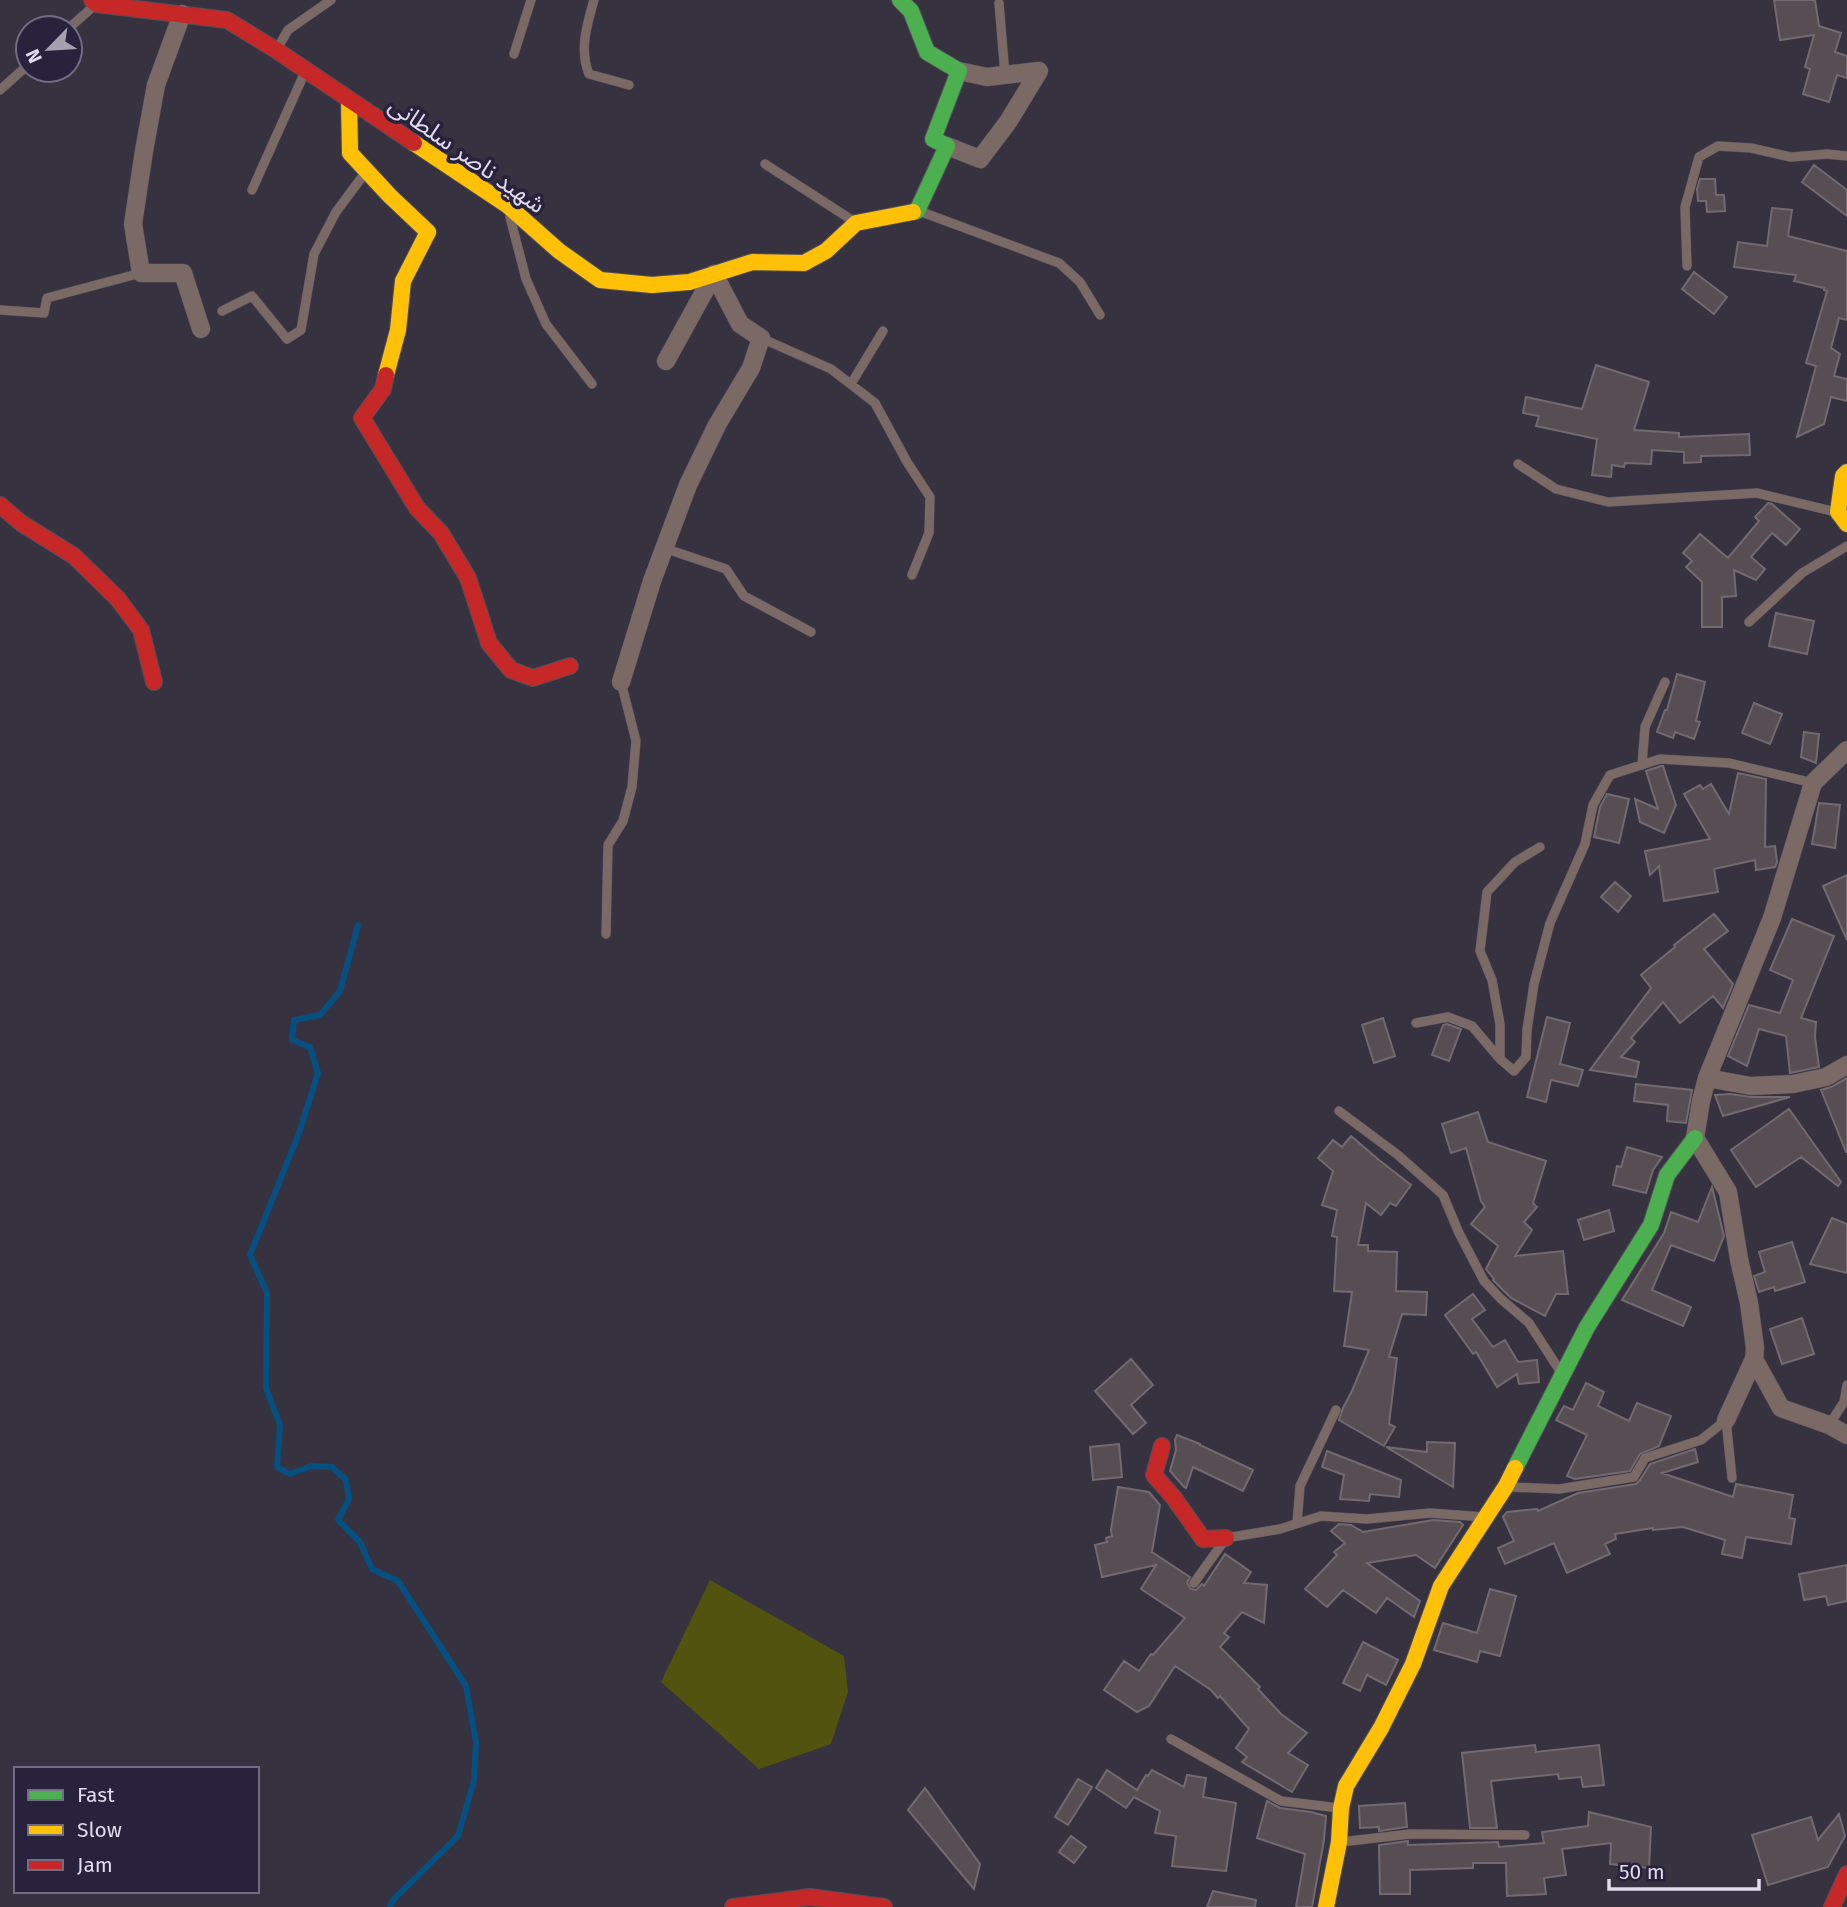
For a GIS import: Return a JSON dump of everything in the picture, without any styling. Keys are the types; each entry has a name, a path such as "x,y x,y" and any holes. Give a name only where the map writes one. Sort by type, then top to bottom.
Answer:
{"street":[{"path":"900,0 911,11 927,52 959,71 988,77 1039,71 1008,122 980,159 933,139 959,71"},
{"name":"شهید ناصر سلطانی","path":"94,2 227,20 507,205 559,251 600,280 652,285 689,282 752,262 804,263 825,251 856,223"},
{"path":"182,14 156,85 134,224 141,273 183,273 201,329"},
{"path":"349,100 350,153 428,232 403,281 398,330 383,389 362,418 416,508 441,533 468,578 489,643 512,670 533,678 570,666"},
{"path":"856,223 917,211 947,146"},
{"path":"621,682 652,581 688,485 717,425 751,368 761,338 740,324 714,274"},
{"path":"666,361 714,274"},
{"path":"1842,518 1843,476 1847,472"},
{"path":"0,505 21,523 74,556 118,598 141,630 154,682"},
{"path":"1326,1907 1339,1842 1341,1808 1346,1786 1381,1728 1413,1664 1441,1586 1506,1486 1587,1327 1651,1225 1667,1175 1695,1138 1707,1078 1772,918 1813,783 1847,750"},
{"path":"1707,1078 1751,1086 1793,1084 1826,1077 1847,1065"},
{"path":"1695,1138 1728,1192 1755,1348 1754,1359 1727,1420"},
{"path":"1754,1359 1781,1408 1829,1425 1847,1436"},
{"path":"1162,1446 1154,1475 1203,1539 1226,1538"},
{"path":"1832,1907 1847,1874"},
{"path":"733,1907 810,1897 884,1907"}],"lane":[{"path":"276,50 288,30 331,0"},
{"path":"514,54 531,0"},
{"path":"594,0 585,30 584,62 589,74 629,85"},
{"path":"999,3 1005,75"},
{"path":"251,190 306,71"},
{"path":"0,90 14,78"},
{"path":"1687,266 1685,207 1699,157 1718,146 1751,148 1791,157 1827,154 1847,156"},
{"path":"765,164 856,223"},
{"path":"222,311 252,296 287,339 301,330 314,254 337,212 366,172"},
{"path":"507,205 526,279 546,324 592,384"},
{"path":"917,211 1059,263 1080,282 1100,315"},
{"path":"0,310 44,313 47,298 141,273"},
{"path":"851,384 883,331"},
{"path":"761,338 831,369 875,403 907,462 930,497 929,533 912,575"},
{"path":"1518,464 1556,489 1608,502 1757,493 1842,518"},
{"path":"1749,622 1802,573 1847,546"},
{"path":"664,548 726,569 744,596 811,632"},
{"path":"606,934 608,845 623,821 632,787 636,741 621,682"},
{"path":"1642,765 1645,727 1665,682"},
{"path":"1416,1023 1448,1017 1472,1026 1514,1071 1526,1057 1534,984 1550,923 1585,844 1593,806 1610,775 1660,759 1729,763 1813,783"},
{"path":"1500,1059 1500,1024 1492,980 1480,951 1487,892 1515,862 1540,847"},
{"path":"1339,1111 1398,1155 1443,1195 1484,1281 1529,1323 1563,1374"},
{"path":"1829,1425 1844,1402 1847,1385"},
{"path":"1297,1523 1300,1486 1336,1410"},
{"path":"1727,1420 1732,1478"},
{"path":"1506,1486 1559,1489 1634,1478 1645,1458 1701,1440 1727,1420"},
{"path":"1194,1583 1226,1538 1280,1529 1321,1516 1367,1519 1430,1513 1485,1517"},
{"path":"1171,1739 1281,1801 1341,1808"},
{"path":"1339,1842 1410,1834 1525,1835"}],"shaded area":[{"path":"710,1580 844,1656 848,1692 831,1744 759,1769 661,1682"}],"building":[{"path":"1774,0 1815,0 1819,26 1841,33 1835,52 1847,56 1847,78 1837,75 1829,102 1803,94 1810,69 1805,67 1814,35 1780,40"},
{"path":"1814,165 1847,190 1847,216 1802,182"},
{"path":"1700,179 1715,179 1716,195 1724,195 1725,211 1707,212 1706,201 1698,201"},
{"path":"1772,208 1792,210 1788,236 1847,251 1847,320 1839,318 1831,348 1840,354 1834,376 1847,379 1847,401 1831,397 1824,424 1797,437 1816,366 1806,363 1827,291 1794,281 1796,275 1734,267 1738,242 1767,246"},
{"path":"1694,272 1727,297 1714,314 1682,289"},
{"path":"1596,365 1649,382 1634,430 1679,433 1679,437 1749,434 1750,455 1701,456 1701,462 1684,463 1684,452 1652,450 1651,464 1625,463 1624,467 1612,465 1611,477 1592,475 1597,439 1536,426 1539,416 1523,413 1526,397 1582,409"},
{"path":"1768,503 1800,529 1786,545 1772,533 1751,557 1765,569 1756,580 1734,570 1736,596 1722,597 1722,627 1702,627 1702,582 1686,567 1692,561 1683,553 1700,534 1728,558 1759,521 1755,517"},
{"path":"1776,613 1814,621 1807,654 1769,646"},
{"path":"1677,674 1705,682 1696,721 1700,722 1694,739 1675,732 1673,738 1657,732 1667,710"},
{"path":"1754,703 1782,714 1770,744 1742,733"},
{"path":"1804,732 1819,734 1816,763 1801,757"},
{"path":"1661,766 1676,805 1664,833 1640,822 1635,799 1658,809 1646,771"},
{"path":"1738,773 1766,779 1765,847 1775,846 1775,867 1756,870 1755,860 1714,869 1718,892 1664,901 1659,866 1650,875 1645,851 1710,839 1684,794 1700,785 1703,789 1711,784 1729,814"},
{"path":"1607,794 1629,799 1619,843 1594,837 1600,807"},
{"path":"1819,803 1840,805 1835,848 1812,844"},
{"path":"1847,875 1847,940 1823,886"},
{"path":"1615,882 1631,896 1618,912 1601,897"},
{"path":"1714,914 1728,931 1704,949 1733,984 1723,1008 1713,996 1680,1023 1663,1002 1631,1038 1635,1042 1621,1057 1639,1062 1636,1077 1590,1070 1651,988 1641,975"},
{"path":"1792,919 1834,936 1801,1018 1816,1022 1819,1067 1790,1073 1786,1036 1759,1029 1747,1066 1728,1056 1749,1005 1780,1013 1793,980 1770,970"},
{"path":"1547,1017 1570,1023 1560,1064 1583,1070 1578,1086 1551,1080 1546,1102 1527,1097"},
{"path":"1383,1018 1395,1056 1374,1063 1362,1025"},
{"path":"1443,1025 1461,1029 1449,1061 1432,1055"},
{"path":"1847,1078 1847,1152 1846,1152 1821,1090"},
{"path":"1636,1084 1692,1090 1686,1123 1667,1121 1668,1105 1634,1101"},
{"path":"1715,1095 1790,1097 1723,1116"},
{"path":"1789,1109 1841,1182 1838,1186 1801,1157 1756,1187 1731,1150"},
{"path":"1478,1112 1488,1142 1546,1161 1533,1203 1537,1207 1524,1222 1532,1230 1515,1256 1563,1251 1568,1294 1556,1294 1545,1316 1511,1298 1493,1280 1486,1269 1498,1246 1471,1224 1485,1207 1466,1148 1451,1153 1442,1124"},
{"path":"1351,1136 1411,1185 1396,1206 1390,1203 1381,1215 1366,1203 1358,1245 1368,1245 1368,1251 1397,1252 1396,1291 1427,1292 1426,1315 1402,1314 1389,1357 1397,1358 1389,1424 1395,1427 1384,1446 1339,1420 1369,1350 1344,1346 1352,1292 1334,1291 1337,1237 1332,1236 1337,1210 1322,1205 1333,1171 1318,1158 1333,1140 1342,1147"},
{"path":"1627,1147 1662,1157 1653,1170 1646,1193 1613,1185 1617,1166 1621,1167"},
{"path":"1712,1187 1724,1236 1714,1261 1671,1245 1652,1290 1691,1307 1683,1326 1622,1300 1664,1233 1671,1212 1698,1222"},
{"path":"1609,1210 1614,1231 1584,1240 1578,1220"},
{"path":"1832,1218 1847,1224 1847,1273 1810,1264"},
{"path":"1792,1242 1805,1282 1775,1291 1774,1287 1759,1292 1754,1276 1765,1272 1759,1252"},
{"path":"1473,1294 1485,1310 1472,1319 1493,1347 1505,1340 1518,1362 1537,1360 1539,1382 1519,1384 1517,1374 1497,1387 1476,1352 1473,1354 1445,1315"},
{"path":"1802,1318 1814,1354 1782,1364 1770,1329"},
{"path":"1131,1359 1153,1385 1131,1405 1146,1423 1133,1434 1095,1391"},
{"path":"1586,1383 1604,1392 1598,1406 1629,1421 1637,1403 1671,1416 1659,1446 1640,1454 1630,1471 1575,1479 1567,1476 1587,1435 1556,1420 1564,1406 1573,1410"},
{"path":"1177,1435 1253,1470 1243,1491 1193,1467 1186,1488 1184,1487 1170,1471"},
{"path":"1427,1442 1455,1443 1453,1487 1386,1447 1427,1452"},
{"path":"1119,1444 1122,1477 1093,1480 1090,1447"},
{"path":"1695,1449 1698,1462 1662,1473 1733,1497 1736,1484 1793,1495 1789,1518 1795,1519 1791,1544 1746,1537 1742,1558 1722,1554 1725,1540 1683,1527 1653,1528 1615,1534 1616,1539 1605,1544 1610,1554 1567,1573 1554,1543 1505,1564 1498,1548 1514,1541 1503,1517 1507,1512 1538,1511 1578,1493 1636,1484 1650,1464"},
{"path":"1327,1451 1401,1480 1399,1497 1370,1494 1369,1501 1340,1499 1344,1475 1322,1467"},
{"path":"1118,1487 1149,1492 1160,1505 1152,1552 1190,1577 1187,1583 1191,1589 1196,1590 1202,1584 1204,1586 1225,1554 1251,1572 1244,1583 1267,1585 1264,1623 1242,1612 1224,1633 1229,1637 1220,1647 1260,1687 1258,1689 1281,1714 1307,1733 1288,1753 1308,1765 1292,1792 1242,1762 1247,1757 1236,1748 1249,1729 1220,1696 1218,1698 1211,1690 1175,1666 1149,1706 1137,1712 1104,1690 1124,1661 1139,1671 1185,1618 1141,1589 1156,1565 1102,1577 1095,1545 1107,1542 1106,1538 1112,1536"},
{"path":"1433,1520 1460,1522 1463,1525 1435,1568 1416,1555 1367,1563 1420,1601 1414,1617 1387,1598 1376,1613 1343,1590 1327,1607 1305,1589 1337,1555 1334,1552 1345,1543 1331,1531 1339,1524 1351,1525 1363,1532"},
{"path":"1847,1565 1847,1601 1828,1605 1826,1596 1804,1600 1799,1574"},
{"path":"1490,1589 1516,1596 1500,1656 1480,1651 1477,1662 1434,1650 1443,1623 1477,1633"},
{"path":"1363,1642 1398,1660 1386,1685 1367,1675 1360,1691 1343,1683"},
{"path":"1535,1745 1536,1752 1599,1745 1604,1785 1583,1787 1581,1777 1559,1779 1558,1774 1491,1781 1497,1828 1470,1828 1462,1753"},
{"path":"1107,1770 1137,1790 1152,1770 1184,1787 1187,1775 1206,1778 1203,1797 1236,1803 1226,1871 1172,1866 1176,1836 1155,1833 1160,1811 1134,1797 1126,1808 1096,1788"},
{"path":"1078,1779 1092,1787 1068,1825 1055,1817"},
{"path":"925,1788 980,1864 974,1889 908,1810"},
{"path":"1267,1801 1280,1808 1326,1816 1312,1907 1296,1907 1305,1854 1257,1838"},
{"path":"1405,1803 1407,1827 1379,1831 1379,1827 1360,1828 1359,1806"},
{"path":"1589,1812 1651,1827 1649,1868 1610,1864 1611,1843 1562,1849 1566,1875 1544,1878 1546,1894 1507,1896 1506,1863 1473,1863 1473,1868 1410,1870 1410,1894 1380,1894 1379,1845 1408,1841 1408,1845 1498,1842 1499,1847 1544,1843 1542,1832 1588,1826"},
{"path":"1839,1814 1845,1836 1828,1867 1768,1885 1752,1835 1811,1817 1818,1840"},
{"path":"1071,1836 1086,1847 1074,1863 1059,1852"},
{"path":"1213,1891 1256,1900 1255,1907 1207,1907"}],"waterway":[{"path":"358,925 340,991 320,1015 294,1020 292,1040 310,1047 318,1073 299,1133 250,1255 267,1293 266,1388 280,1425 277,1467 290,1474 312,1466 332,1467 346,1480 349,1499 338,1520 360,1542 372,1569 398,1581 466,1686 476,1742 474,1780 458,1836 393,1900 390,1907"}],"traffic: fast":[{"path":"900,0 911,11 927,52 959,71 933,139 947,146 917,211 913,212"},
{"path":"1515,1468 1587,1327 1651,1225 1667,1175 1695,1138"}],"traffic: slow":[{"path":"349,100 350,153 428,232 403,281 398,330 386,375"},
{"path":"414,143 507,205 559,251 600,280 652,285 689,282 752,262 804,263 826,251 856,223 913,212"},
{"path":"1847,472 1843,476 1838,512 1847,524"},
{"path":"1326,1907 1339,1842 1341,1808 1346,1786 1381,1728 1413,1664 1441,1586 1515,1468"}],"traffic: jam":[{"path":"92,0 96,4 227,20 414,143"},
{"path":"386,375 383,389 362,418 417,508 441,533 468,578 489,643 511,670 533,678 570,666"},
{"path":"0,505 21,523 74,556 118,599 141,630 154,682"},
{"path":"1162,1446 1154,1475 1203,1539 1226,1538"},
{"path":"1832,1907 1847,1874"},
{"path":"733,1907 810,1897 884,1907"}]}
